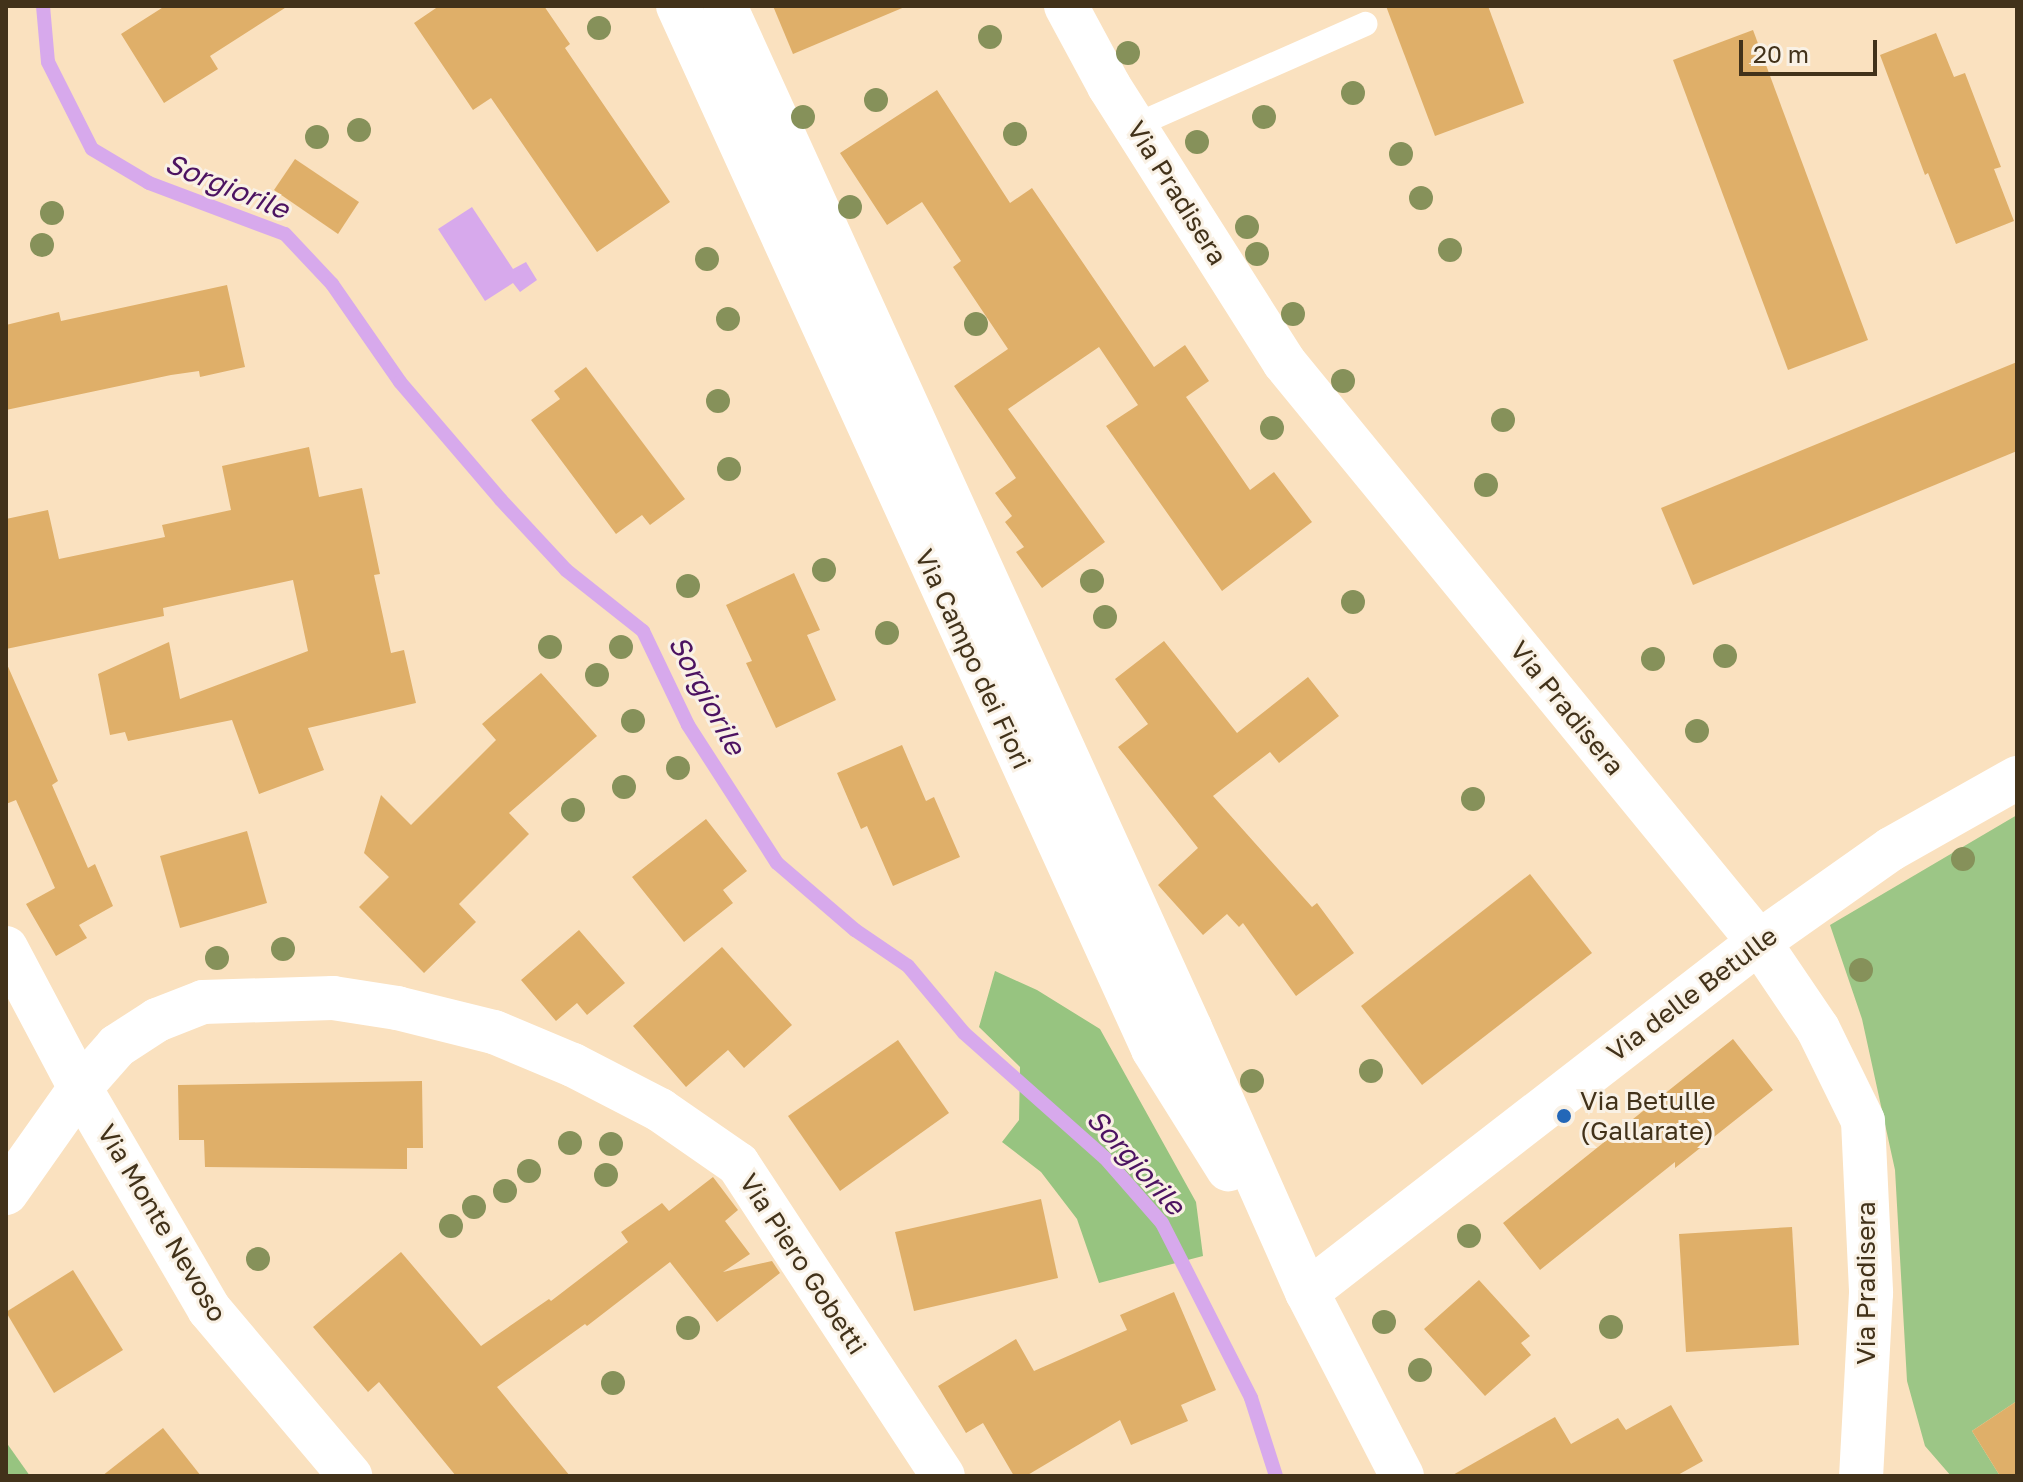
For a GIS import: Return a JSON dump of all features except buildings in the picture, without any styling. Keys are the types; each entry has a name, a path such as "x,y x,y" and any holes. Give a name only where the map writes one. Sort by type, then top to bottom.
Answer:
{"street":[{"name":"Via Campo dei Fiori","path":"678,6 1153,1049 1307,1292"},
{"name":"Via Campo dei Fiori","path":"725,6 1307,1292 1402,1476"},
{"name":"Via Pradisera","path":"1066,6 1134,126 1284,362 1759,942 1818,1029 1863,1121 1871,1293 1861,1476"},
{"name":"Via delle Betulle","path":"1307,1292 1759,942 1891,849 2017,778"},
{"name":"Via Monte Nevoso","path":"6,948 80,1088 209,1309 350,1476"},
{"name":"Via Piero Gobetti","path":"6,1193 80,1088 117,1046 157,1020 203,1002 333,998 397,1008 494,1032 573,1065 660,1110 738,1164 943,1476"}],"lane":[{"path":"1134,126 1365,24"}],"green space":[{"path":"2017,815 2017,1401 1972,1431 2000,1476 1951,1476 1925,1446 1907,1381 1895,1170 1862,1019 1830,925"},
{"path":"995,971 1037,990 1100,1029 1196,1202 1203,1256 1099,1283 1077,1219 1041,1172 1002,1142 1019,1120 1020,1067 979,1027"},
{"path":"6,1442 30,1476 6,1476"}],"shaded area":[{"path":"472,207 513,269 526,262 537,280 520,292 513,283 485,301 438,229"}],"waterway":[{"name":"Sorgiorile","path":"43,6 48,62 92,149 149,183 285,234 332,284 400,382 501,500 566,570 643,631 688,725 777,863 855,930 908,966 964,1033 1105,1158 1162,1223 1251,1398 1276,1476"}],"place":[{"name":"Via Betulle (Gallarate)","path":"1564,1116"}]}
